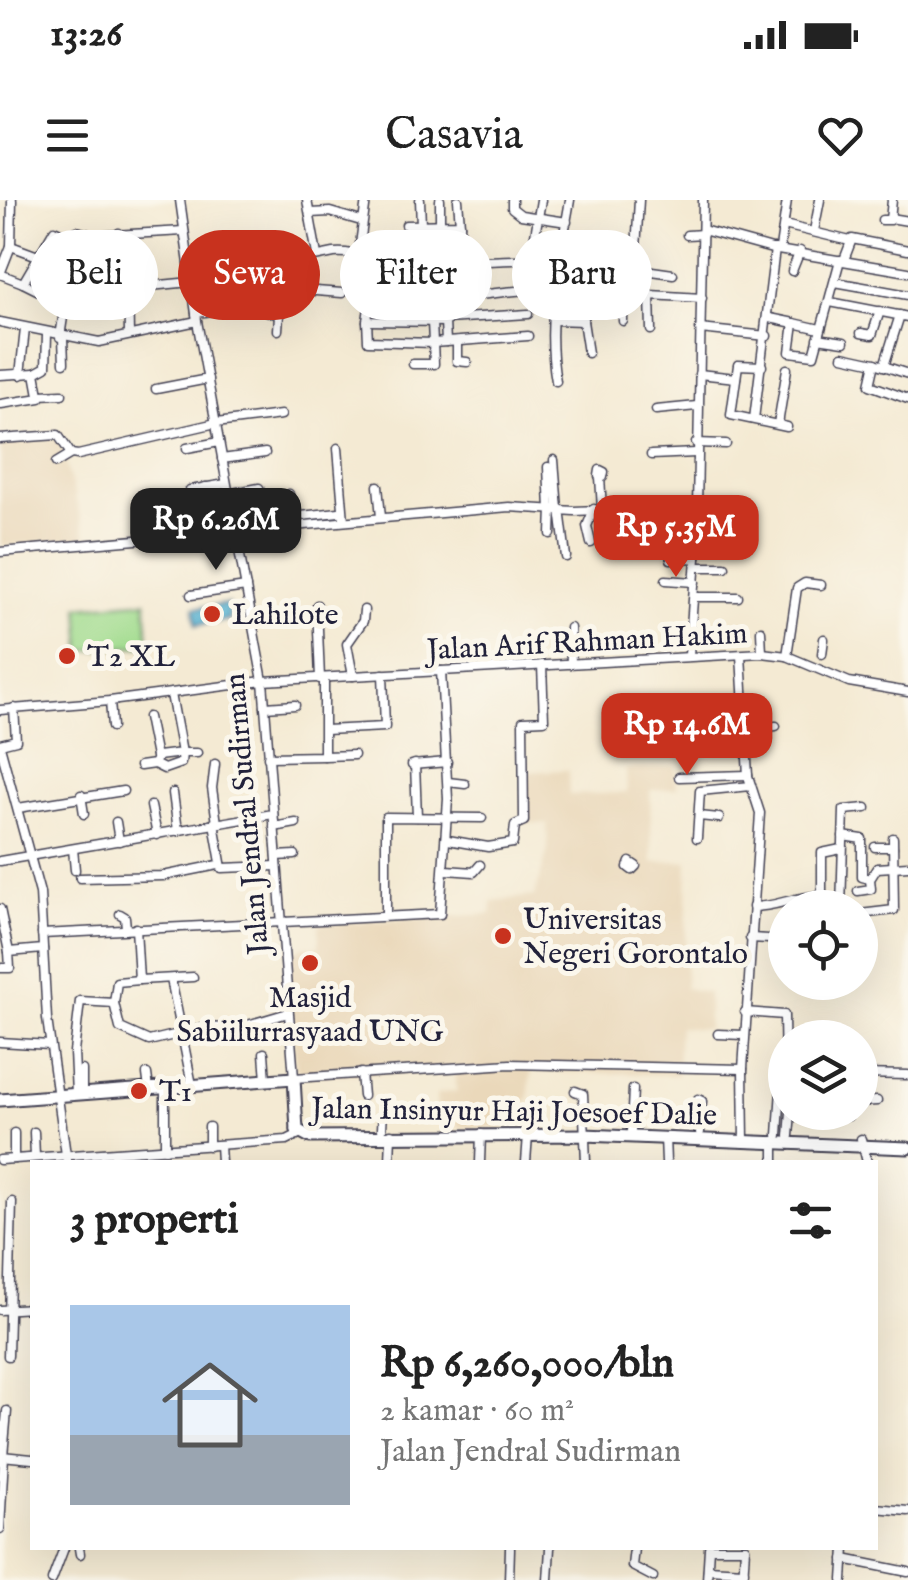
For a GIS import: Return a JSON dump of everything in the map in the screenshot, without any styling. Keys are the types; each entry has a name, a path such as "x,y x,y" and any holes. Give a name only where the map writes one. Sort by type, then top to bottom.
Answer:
{"main road":[{"path":"0,1100 294,1078"},
{"name":"Jalan Jendral Sudirman","path":"294,1078 300,1132"},
{"name":"Jalan Insinyur Haji Joesoef Dalie","path":"391,1132 528,1135 632,1130 744,1137"},
{"name":"Jalan Insinyur Haji Joesoef Dalie","path":"300,1132 583,1132 908,1145"}],"street":[{"path":"12,200 11,246 0,274 65,304 61,338 64,362"},
{"name":"Jalan Jendral Sudirman","path":"180,200 184,230"},
{"path":"308,200 313,230"},
{"path":"360,230 366,200"},
{"path":"420,200 421,225"},
{"path":"440,200 440,225"},
{"path":"458,200 460,230"},
{"path":"512,200 515,212 567,222"},
{"path":"536,230 541,200"},
{"path":"566,230 570,200"},
{"path":"637,230 639,200"},
{"path":"689,655 696,563 703,200"},
{"path":"754,419 787,200"},
{"path":"814,231 820,200"},
{"path":"892,200 886,219 908,221"},
{"path":"310,214 330,212 361,221"},
{"path":"406,225 460,224"},
{"path":"784,225 908,250"},
{"path":"794,323 790,352 814,354 842,260 859,226"},
{"path":"687,235 703,232 908,272"},
{"path":"11,246 30,253"},
{"path":"792,271 800,251"},
{"path":"652,270 672,274"},
{"path":"23,283 30,271"},
{"path":"836,282 908,296"},
{"path":"651,330 650,295 702,298"},
{"path":"830,302 904,316 871,387 908,399"},
{"path":"861,333 872,335 880,311"},
{"path":"770,318 844,342"},
{"path":"129,320 129,336"},
{"path":"0,322 61,338 100,342 185,320"},
{"name":"Jalan Jendral Sudirman","path":"197,320 263,680 294,1078"},
{"path":"278,330 279,320"},
{"path":"446,342 446,320 367,321 368,341 432,343 457,342 528,336"},
{"path":"556,381 553,320 583,321 588,353"},
{"path":"413,364 433,364 432,322"},
{"path":"20,375 25,329"},
{"path":"700,329 767,336"},
{"path":"0,375 35,373 46,368 48,334"},
{"path":"457,342 458,362 467,362"},
{"path":"843,356 908,374"},
{"path":"785,380 739,363 731,415 783,426 787,369"},
{"path":"35,373 40,398"},
{"path":"699,374 736,378"},
{"path":"156,390 208,379"},
{"path":"1,404 62,394"},
{"path":"656,410 698,406"},
{"path":"56,463 71,454 216,422 281,414"},
{"path":"0,439 58,435 71,454"},
{"path":"187,448 219,442"},
{"path":"651,454 726,444"},
{"path":"338,448 344,521"},
{"path":"222,459 265,453"},
{"path":"551,464 555,509 566,557"},
{"path":"592,543 587,526 598,509 600,477"},
{"path":"176,485 190,490 260,488"},
{"path":"378,486 381,517"},
{"path":"206,487 210,512"},
{"path":"190,490 195,516"},
{"path":"289,494 292,521"},
{"path":"650,506 651,537"},
{"path":"292,521 344,521 509,507 696,506"},
{"path":"187,538 183,518 230,508"},
{"path":"551,534 555,509"},
{"path":"0,552 187,538 339,512"},
{"path":"696,547 669,550 671,559 725,567"},
{"path":"666,580 695,582"},
{"path":"787,656 798,588 805,583 821,585"},
{"path":"191,595 246,587"},
{"path":"694,597 738,597"},
{"path":"317,605 324,756"},
{"path":"353,676 347,644 363,621 364,610"},
{"path":"570,628 571,664"},
{"path":"762,632 762,654"},
{"path":"818,669 824,639"},
{"name":"Jalan Arif Rahman Hakim","path":"0,710 110,702 263,680 689,655 787,656 849,682 908,692"},
{"path":"741,655 748,775 760,813 742,1069 744,1137"},
{"path":"448,840 488,847 512,844 514,825 524,821 523,722 544,720 542,665"},
{"path":"42,934 440,914 448,840 441,671"},
{"path":"325,730 386,726 384,674"},
{"path":"171,694 182,753"},
{"path":"110,702 112,727"},
{"path":"264,706 295,705"},
{"path":"14,708 16,740 0,745 32,854 50,1042 67,1158"},
{"path":"744,709 761,708"},
{"path":"148,718 155,760"},
{"path":"745,729 776,726"},
{"path":"140,766 197,752"},
{"path":"268,757 354,755"},
{"path":"417,817 414,764 447,762"},
{"path":"215,764 218,865"},
{"path":"679,778 748,775"},
{"path":"448,782 465,784"},
{"path":"697,838 700,791 751,786"},
{"path":"18,808 122,791"},
{"path":"173,793 178,831"},
{"path":"81,796 84,814"},
{"path":"151,806 156,835"},
{"path":"843,890 845,809 866,808"},
{"path":"0,861 272,814"},
{"path":"698,816 719,818"},
{"path":"386,916 386,817 482,818"},
{"path":"116,822 119,840"},
{"path":"274,827 296,823"},
{"path":"842,836 862,838 862,878 870,879"},
{"path":"875,847 893,842 894,910 878,912"},
{"path":"73,849 77,874 163,876 218,865 277,861 294,855"},
{"path":"822,890 822,853 842,849"},
{"path":"446,870 474,872 480,865"},
{"path":"864,890 871,889 870,879 876,868 908,866"},
{"path":"753,907 768,908"},
{"path":"0,910 10,968 0,968"},
{"path":"120,914 131,928 139,980"},
{"path":"750,938 768,939"},
{"path":"9,952 43,949"},
{"path":"193,977 117,982 114,1003 120,1028 140,1039 208,1026 234,1030 288,1013"},
{"path":"170,979 184,1032 192,1086"},
{"path":"79,1094 74,1042 80,1001 114,1003"},
{"path":"745,1012 784,1015 784,1020"},
{"path":"718,1034 744,1035"},
{"path":"0,1042 74,1042"},
{"path":"264,1052 266,1080"},
{"path":"294,1078 510,1064 742,1069"},
{"path":"79,1094 82,1070"},
{"path":"362,1073 363,1096"},
{"path":"147,1074 149,1089"},
{"path":"878,1074 908,1074"},
{"path":"165,1088 171,1160"},
{"path":"632,1130 633,1089"},
{"path":"575,1091 583,1094 586,1160"},
{"path":"698,1098 702,1101 700,1132"},
{"path":"388,1107 383,1109 391,1132 390,1160"},
{"path":"208,1146 209,1128"},
{"path":"780,1130 780,1137"},
{"path":"774,1160 783,1130"},
{"path":"34,1132 35,1157"},
{"path":"0,1160 108,1158 127,1152 208,1146 300,1132"},
{"path":"14,1133 14,1159"},
{"path":"480,1160 481,1134"},
{"path":"526,1160 528,1135"},
{"path":"668,1138 668,1160"},
{"path":"863,1143 867,1160"},
{"path":"220,1144 220,1160"},
{"path":"126,1160 127,1152"},
{"path":"8,1356 4,1310 12,1202"},
{"path":"4,1310 30,1308"},
{"path":"0,1529 8,1411"},
{"path":"2,1456 30,1458"},
{"path":"878,1508 908,1511"},
{"path":"1,1520 16,1516"},
{"path":"52,1580 63,1550"},
{"path":"509,1580 510,1550"},
{"path":"548,1580 550,1550"},
{"path":"634,1550 632,1566 653,1577"},
{"path":"707,1580 708,1550"},
{"path":"708,1569 743,1575 746,1550"},
{"path":"843,1580 845,1550"},
{"path":"844,1558 908,1572"}],"shaded area":[{"path":"59,438 86,538 0,546 0,444"},
{"name":"Universitas Negeri Gorontalo","path":"675,766 677,788 650,790 652,862 688,861 685,988 708,993 708,1029 679,1027 677,1075 531,1071 528,1100 504,1104 505,1128 457,1127 457,1116 437,1112 436,1094 457,1091 454,1072 308,1075 296,1069 288,956 303,947 319,947 319,925 491,914 492,901 535,896 548,849 547,824 524,823 525,772 568,770 569,795 627,793 626,769"}],"green space":[{"path":"146,601 149,645 82,651 79,607"}],"water":[{"name":"Lahilote","path":"228,604 230,620 196,625 194,608"}],"place":[{"name":"Lahilote","path":"212,614"},
{"name":"T2 XL","path":"67,656"},
{"name":"Universitas Negeri Gorontalo","path":"503,936"},
{"name":"Masjid Sabiilurrasyaad UNG","path":"310,963"},
{"name":"T1","path":"139,1091"}]}
